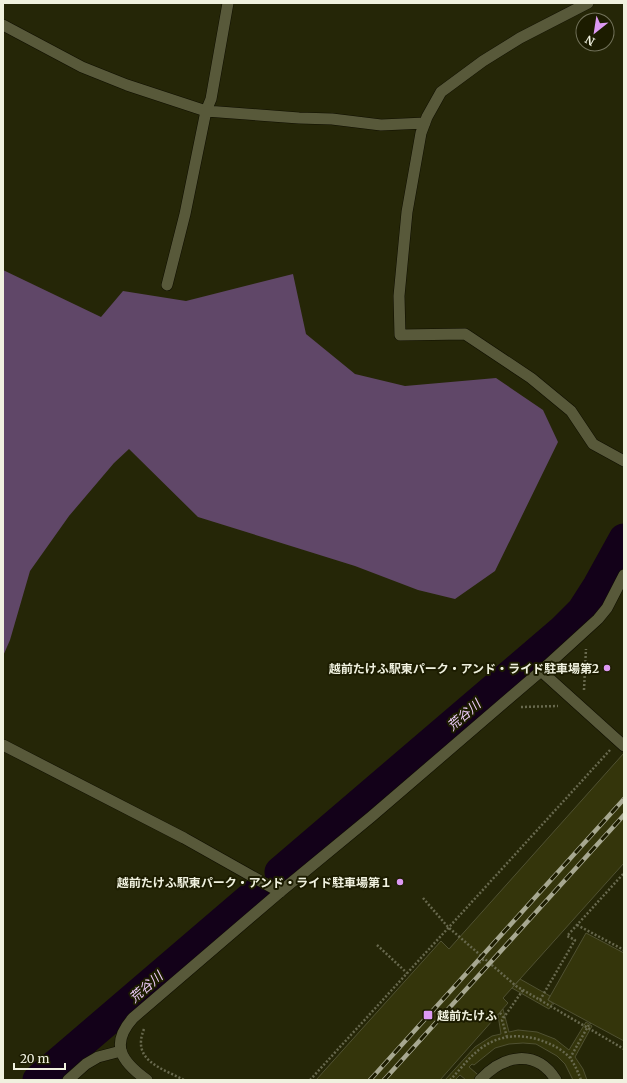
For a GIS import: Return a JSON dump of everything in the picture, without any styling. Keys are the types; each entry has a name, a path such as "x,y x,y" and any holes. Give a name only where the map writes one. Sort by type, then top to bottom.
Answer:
{"street":[{"path":"167,285 206,111 211,99 228,3"},
{"path":"588,3 520,38 483,61 441,92 427,117 421,133 407,212 399,296 400,335 465,334 531,378 571,411 593,444 624,461"},
{"path":"3,24 82,67 127,85 206,111 332,119 382,125 425,123"},
{"path":"147,1080 127,1063 123,1058 121,1051 120,1042 122,1035 133,1018 276,890 371,817 541,671 598,619 607,608 624,575"},
{"path":"541,671 624,746"},
{"path":"3,745 184,838 276,890"},
{"path":"68,1080 86,1064 98,1057 121,1051"},
{"path":"480,1080 491,1070 501,1064 507,1061 522,1058 532,1059 540,1063 548,1069 556,1080"}],"path":[{"path":"583,696 586,648"},
{"path":"517,707 561,706"},
{"path":"605,745 615,754"},
{"path":"310,1080 610,750"},
{"path":"540,1000 575,940 567,936 624,873"},
{"path":"422,898 448,927 516,986 624,1049"},
{"path":"577,925 624,950"},
{"path":"376,945 407,973"},
{"path":"425,953 429,956"},
{"path":"479,963 484,959"},
{"path":"507,1036 502,1020 503,1017 524,990"},
{"path":"500,1013 503,1017"},
{"path":"570,1058 590,1023"},
{"path":"146,1026 143,1030 141,1040 141,1052 146,1059 184,1080"}],"shaded area":[{"path":"3,270 101,317 123,291 186,301 293,274 306,334 355,374 405,386 496,378 543,410 558,442 495,571 455,599 418,590 355,566 198,517 129,449 114,463 69,516 30,571 10,640 3,656"}],"building":[{"path":"624,753 624,863 503,998 508,1003 440,1080 316,1080 441,941 449,949"},
{"path":"586,933 624,953 624,1041 548,1000"},
{"path":"520,979 550,996 548,1000 554,1004 552,1004 549,1009 512,988"},
{"path":"503,1009 509,1032 518,1030 537,1032 555,1039 569,1050 586,1022 592,1026 575,1057 583,1069 587,1080 573,1080 565,1064 557,1056 536,1044 523,1043 509,1044 495,1048 474,1065 472,1064 469,1067 484,1080 466,1080 460,1075 455,1080 445,1080 475,1047 492,1036 501,1034 498,1015"}],"waterway":[{"name":"荒谷川","path":"280,872 563,630 582,611 598,586 624,539"},
{"name":"荒谷川","path":"38,1080 254,895"}],"railway":[{"path":"370,1080 624,799"},
{"path":"384,1080 624,815"}],"place":[{"name":"越前たけふ駅東パーク・アンド・ライド駐車場第2","path":"607,668"},
{"name":"越前たけふ駅東パーク・アンド・ライド駐車場第１","path":"400,882"},
{"name":"越前たけふ","path":"428,1015"}]}
